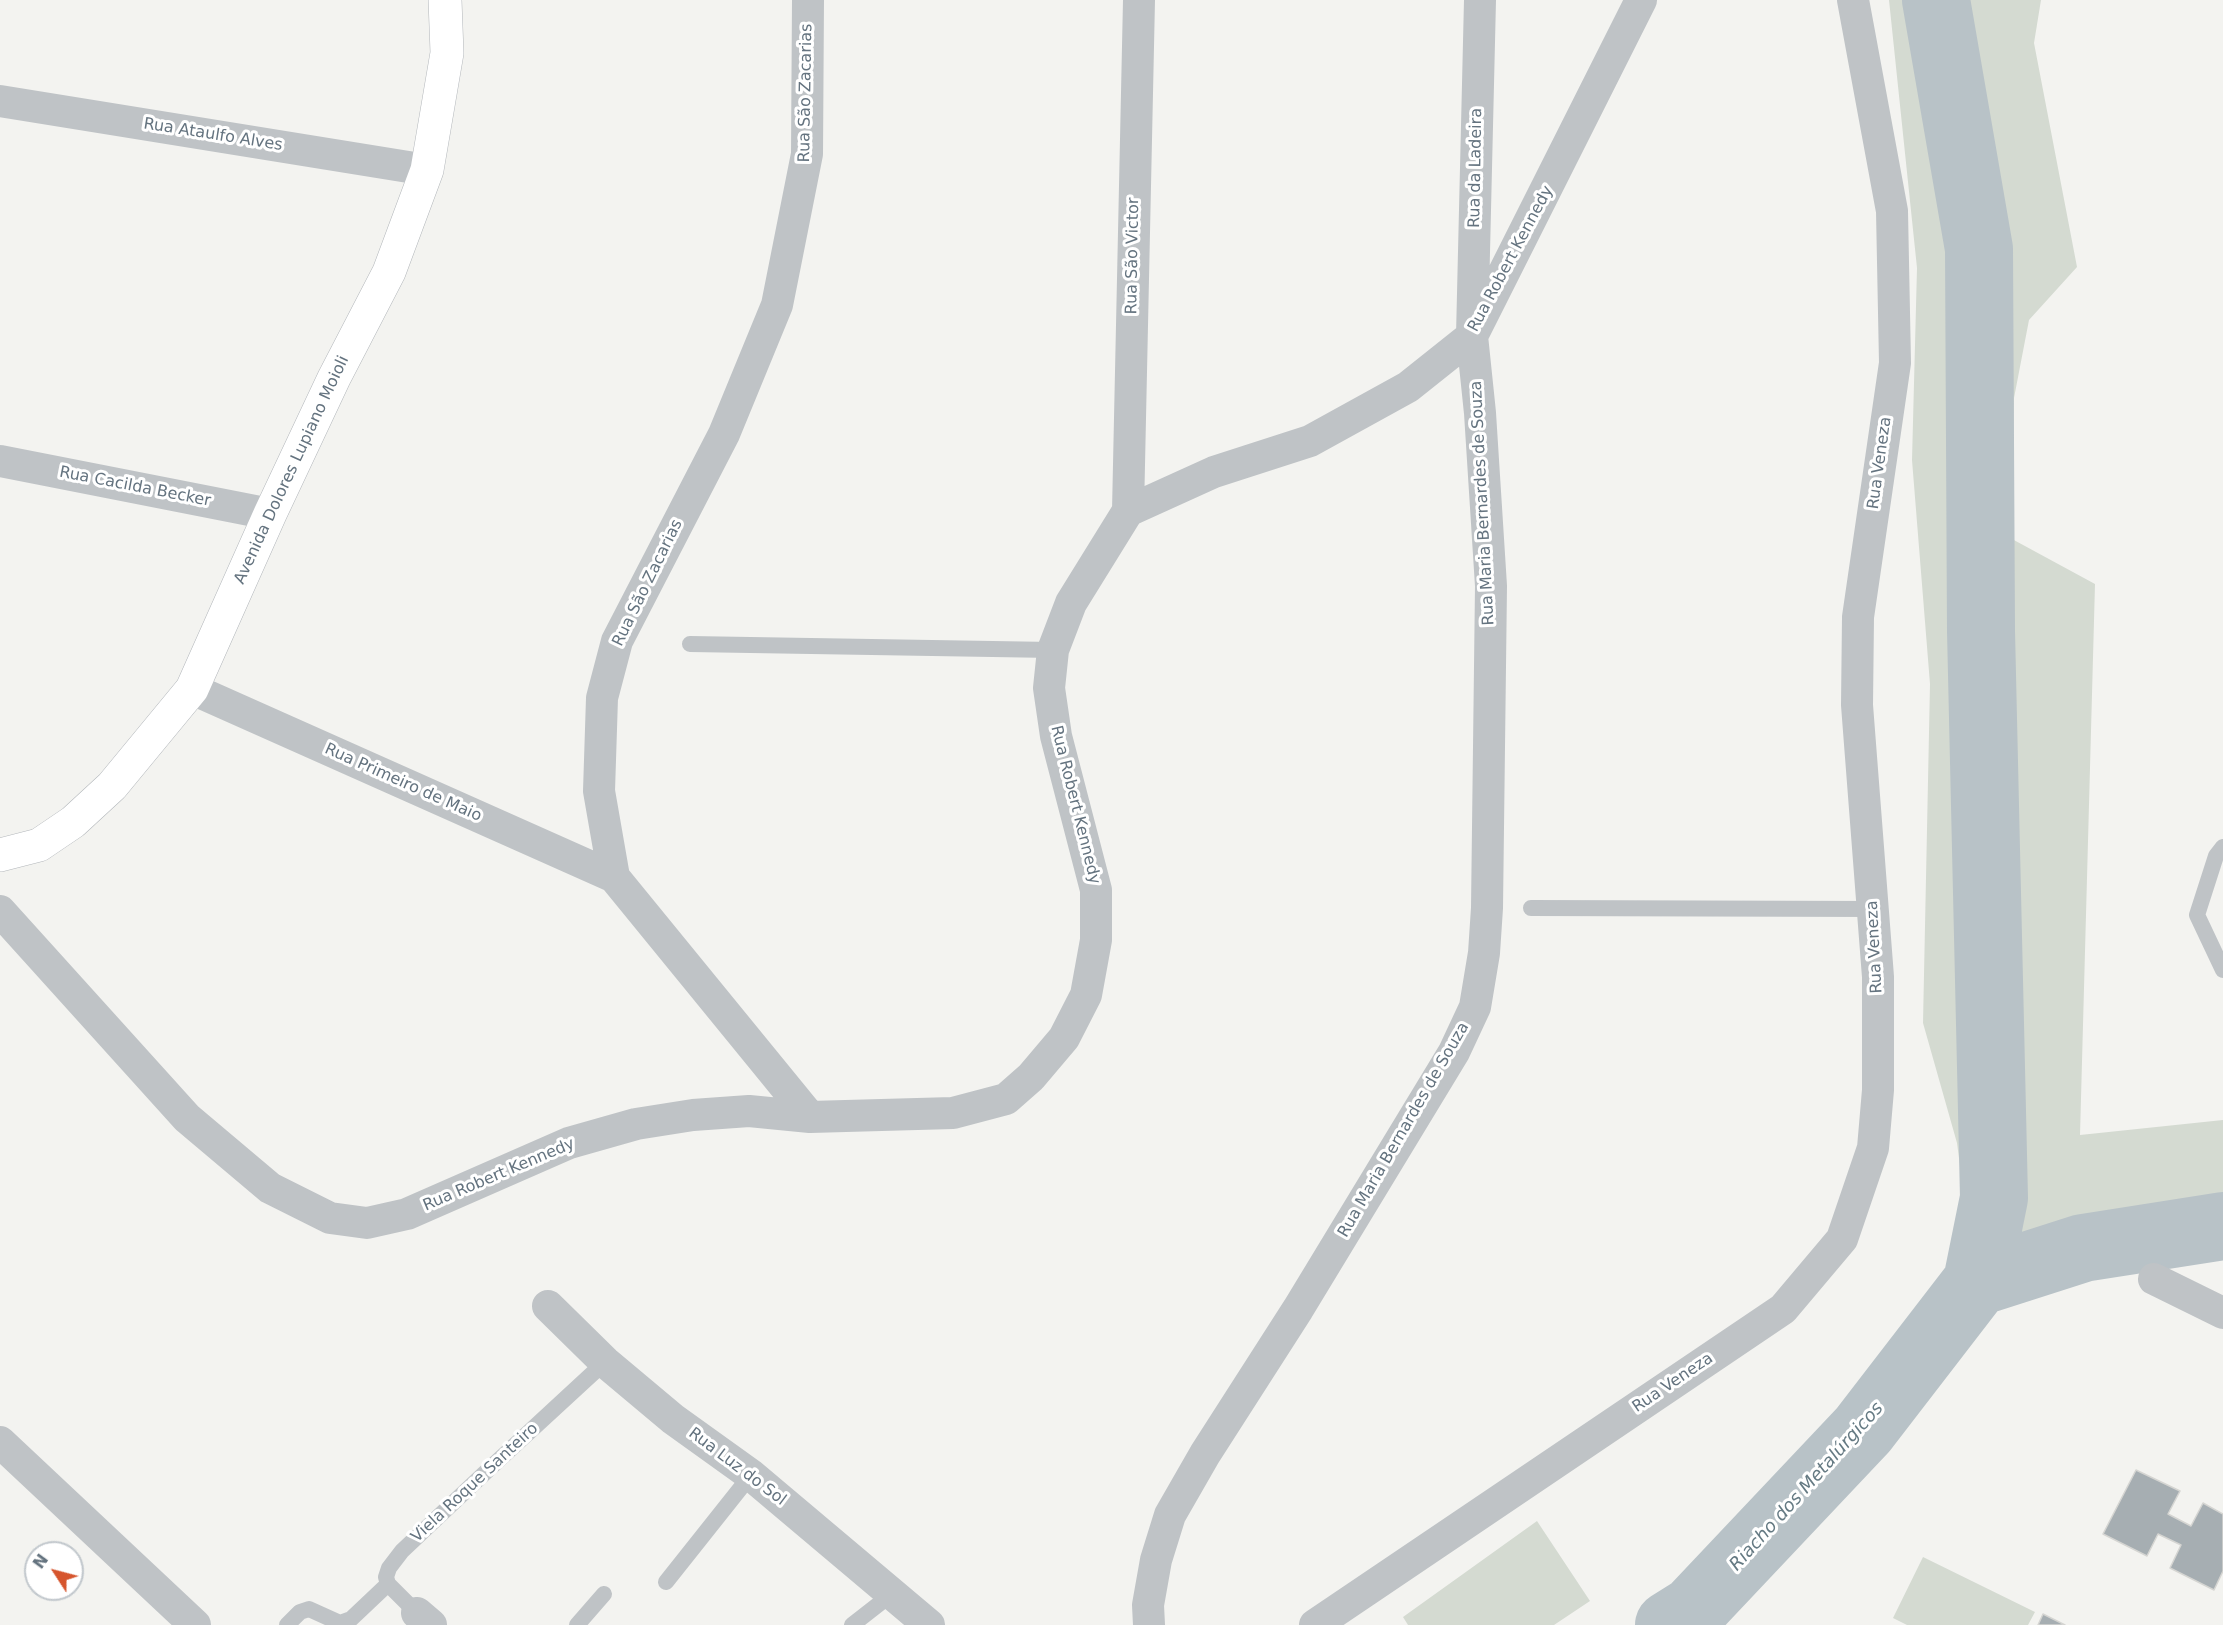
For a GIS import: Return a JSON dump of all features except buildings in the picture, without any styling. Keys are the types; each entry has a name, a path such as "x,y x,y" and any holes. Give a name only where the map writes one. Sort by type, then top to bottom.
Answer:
{"main road":[{"name":"Avenida Dolores Lupiano Moioli","path":"0,855 39,845 73,822 112,786 192,689 334,378 389,272 427,170 447,53 445,0"}],"street":[{"name":"Rua São Zacarias","path":"808,0 807,154 777,305 724,434 617,641 602,698 599,791 614,877 810,1117"},
{"name":"Rua São Victor","path":"1128,511 1139,0"},
{"name":"Rua da Ladeira","path":"1472,336 1480,0"},
{"name":"Rua Robert Kennedy","path":"0,911 187,1118 270,1188 330,1218 367,1222 407,1214 569,1143 636,1124 693,1115 749,1111 810,1117 953,1113 1006,1099 1031,1077 1064,1038 1086,995 1096,940 1096,890 1056,736 1049,688 1053,650 1071,603 1128,511 1214,472 1310,441 1408,387 1472,336 1641,0"},
{"name":"Rua Veneza","path":"1315,1625 1783,1309 1842,1239 1873,1148 1878,1090 1878,977 1857,705 1858,617 1895,363 1895,340 1892,211 1853,0"},
{"name":"Rua Ataulfo Alves","path":"0,101 427,170"},
{"name":"Rua Maria Bernardes de Souza","path":"1149,1625 1148,1605 1156,1560 1170,1515 1205,1454 1298,1310 1454,1052 1476,1007 1484,953 1487,908 1491,586 1480,413 1472,336"},
{"name":"Rua Cacilda Becker","path":"0,461 270,514"},
{"name":"Rua Primeiro de Maio","path":"192,689 614,877"},
{"path":"2154,1279 2223,1313"},
{"name":"Rua Luz do Sol","path":"548,1306 605,1362 673,1419 751,1475 929,1625"},
{"path":"0,1442 195,1625"}],"lane":[{"path":"690,644 1053,650"},
{"path":"2223,847 2216,856 2197,915 2223,970"},
{"path":"1530,908 1873,909"},
{"name":"Viela Roque Santeiro","path":"388,1584 386,1577 388,1568 402,1551 605,1362"},
{"path":"666,1582 751,1475"},
{"path":"287,1625 300,1612 309,1609 340,1623 351,1619 388,1584 424,1619"},
{"path":"852,1625 893,1593"},
{"path":"577,1625 604,1594"}],"shaded area":[{"path":"1889,0 2041,0 2034,43 2077,267 2029,320 2014,398 2012,539 2095,584 2080,1135 2223,1120 2223,1242 2005,1252 1967,1219 1957,1143 1923,1023 1930,684 1912,460 1917,268"},
{"path":"1537,1521 1590,1601 1554,1625 1408,1625 1403,1617"},
{"path":"1923,1557 2035,1612 2028,1625 1907,1625 1893,1618"}],"waterway":[{"path":"1936,0 1979,249 1981,631 1994,1198 1977,1282"},
{"name":"Riacho dos Metalúrgicos","path":"1669,1625 1693,1610 1863,1430 1977,1282 2083,1248 2223,1226"}]}
